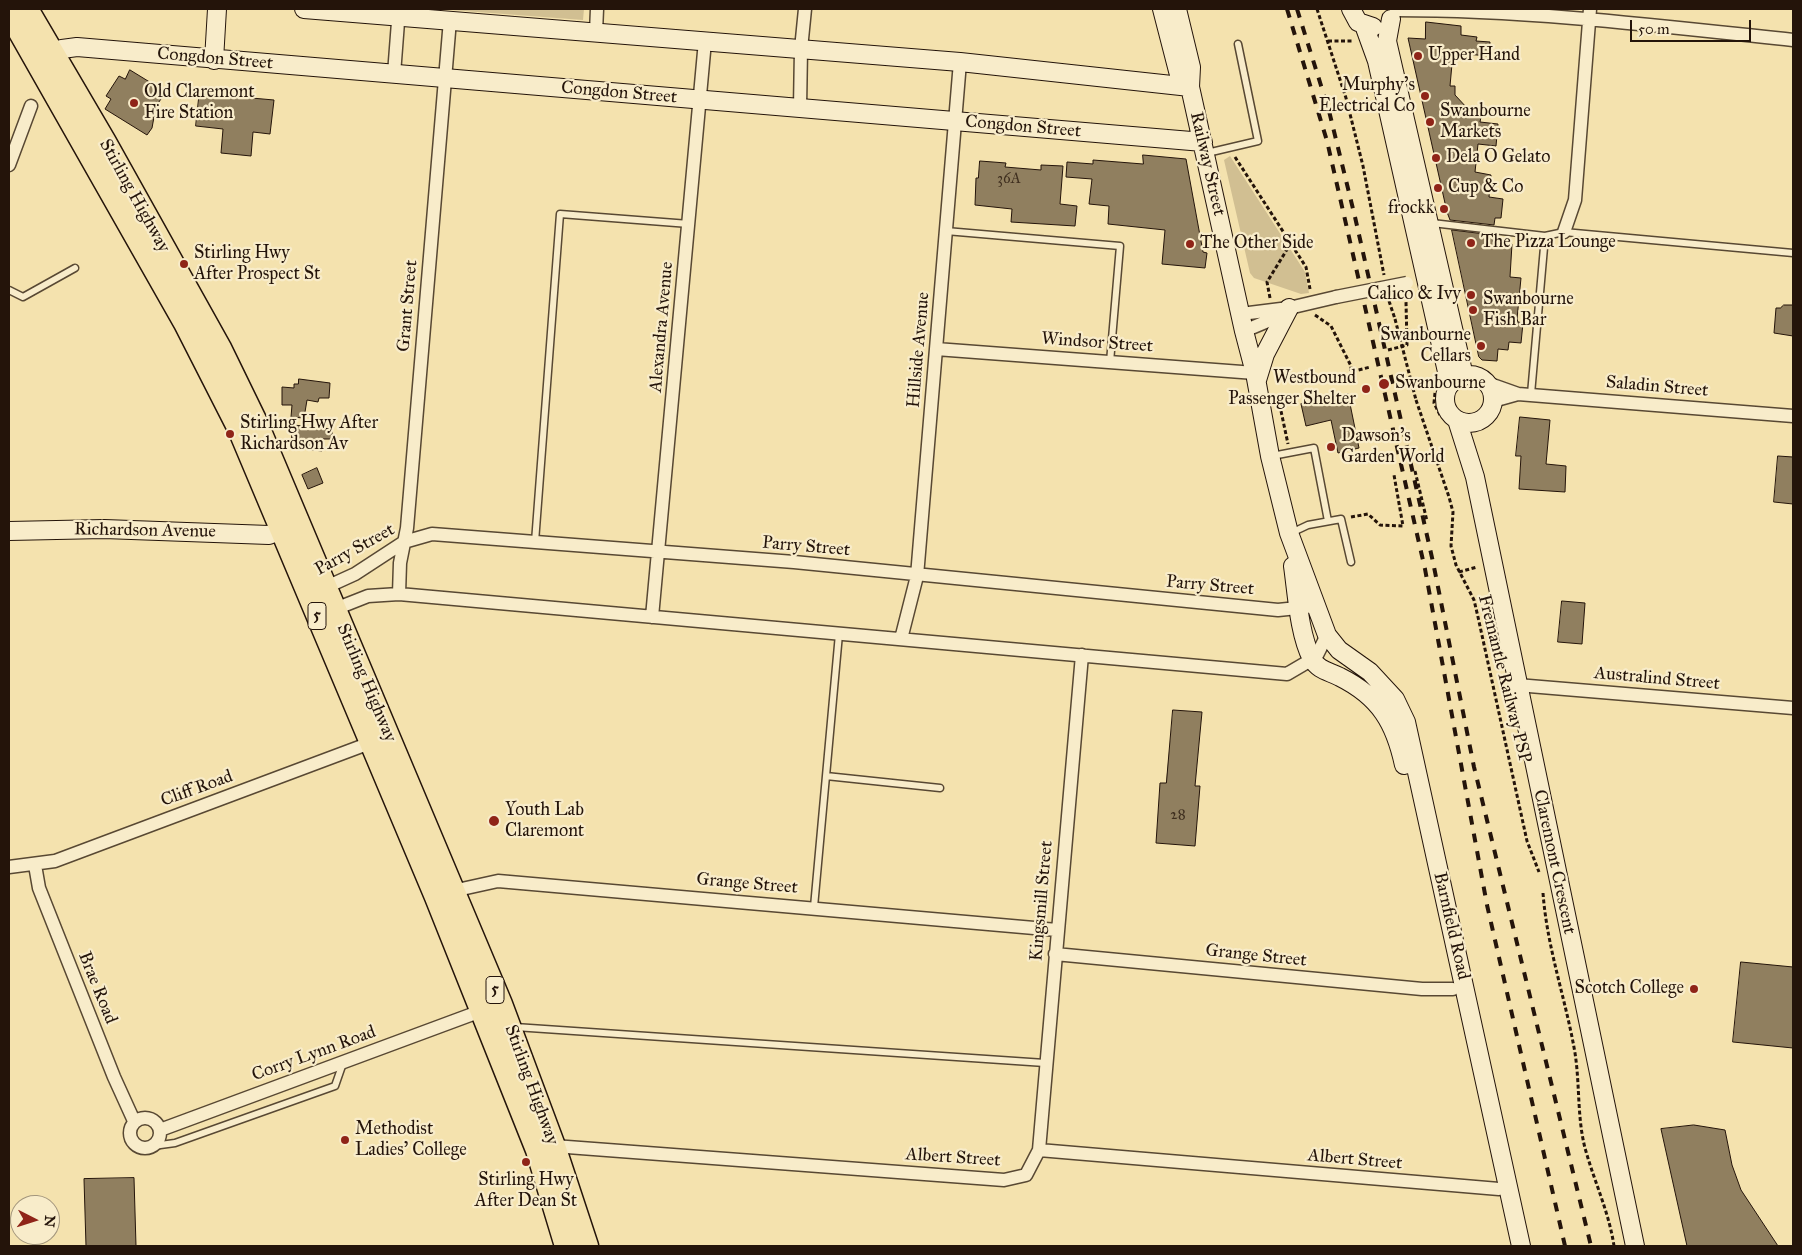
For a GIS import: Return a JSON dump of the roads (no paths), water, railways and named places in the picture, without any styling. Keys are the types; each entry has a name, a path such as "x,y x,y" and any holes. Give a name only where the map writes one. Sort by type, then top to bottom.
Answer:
{"highway":[{"name":"Stirling Highway","path":"16,11 45,58 214,377 239,429 281,530 317,591"},
{"name":"Stirling Highway","path":"45,58 105,142 235,377 317,591 444,893 481,1012 546,1149 587,1246"},
{"name":"Stirling Highway","path":"326,612 370,743 510,1027 546,1149 566,1246"}],"street":[{"path":"214,60 217,9"},
{"path":"304,9 399,13 450,20 960,62 1190,87"},
{"path":"596,32 597,9"},
{"path":"800,108 801,49 805,9"},
{"name":"Railway Street","path":"1162,9 1178,71 1190,87 1210,148 1242,323 1256,377 1270,456 1307,606 1317,665"},
{"name":"Railway Street","path":"1177,9 1191,67 1190,87"},
{"path":"1350,9 1353,16 1364,25 1378,27 1394,13 1448,9 1590,14 1793,40"},
{"path":"394,74 399,13"},
{"name":"Claremont Crescent","path":"1394,13 1387,41 1428,223 1432,279"},
{"path":"1564,232 1575,200 1590,14"},
{"name":"Grant Street","path":"399,594 400,563 404,542 450,20"},
{"name":"Claremont Crescent","path":"1364,25 1376,61 1457,381 1445,400 1451,415 1465,422 1517,685 1635,1246"},
{"name":"Alexandra Avenue","path":"652,617 705,41"},
{"name":"Congdon Street","path":"45,58 62,49 77,47 955,121 1210,148"},
{"name":"Hillside Avenue","path":"901,639 917,576 960,62"},
{"path":"9,165 31,106"},
{"path":"1280,308 1336,296 1407,288 1432,279"},
{"path":"1242,323 1275,318 1280,308"},
{"path":"1256,377 1280,308"},
{"name":"Windsor Street","path":"936,349 1110,362 1256,377"},
{"path":"1457,381 1476,376 1487,383 1491,389 1493,402 1486,416 1465,422"},
{"name":"Saladin Street","path":"1487,383 1524,394 1793,416"},
{"name":"Saladin Street","path":"1493,402 1524,394"},
{"name":"Richardson Avenue","path":"9,531 104,529 269,535 281,530"},
{"name":"Parry Street","path":"317,591 362,570 404,542 432,534 794,562 917,576 1278,610 1307,606"},
{"path":"326,612 368,596 399,594 1286,674 1316,669 1316,657 1327,635"},
{"name":"Railway Street","path":"1307,606 1327,635"},
{"name":"Barnfield Road","path":"1327,635 1339,650 1370,672 1395,699 1406,722 1521,1246"},
{"name":"Kingsmill Street","path":"1038,1150 1082,655"},
{"name":"Barnfield Road","path":"1317,665 1340,676 1370,695 1387,714 1393,726 1402,758 1499,1189 1508,1246"},
{"name":"Australind Street","path":"1517,685 1793,708"},
{"name":"Cliff Road","path":"9,867 35,865 74,854 370,743"},
{"name":"Brae Road","path":"35,865 39,888 134,1122 129,1134 135,1145 141,1148 154,1146"},
{"name":"Grange Street","path":"444,893 498,881 814,907 1057,930"},
{"name":"Grange Street","path":"1055,954 1412,988 1453,989"},
{"name":"Corry Lynn Road","path":"160,1130 481,1012"},
{"path":"134,1122 140,1118 150,1118 160,1130 158,1141 154,1146"},
{"name":"Albert Street","path":"546,1149 1004,1180 1026,1175 1038,1150 1499,1189"}],"lane":[{"path":"1210,148 1258,141 1238,44"},
{"path":"535,543 560,214 689,224"},
{"path":"1428,223 1545,236 1564,232 1793,253"},
{"path":"946,231 1120,246 1110,362"},
{"path":"1524,394 1545,236"},
{"path":"9,290 23,297 75,268"},
{"path":"1270,456 1314,448 1328,520"},
{"path":"1289,533 1308,525 1340,519 1350,562"},
{"path":"814,907 839,634"},
{"path":"826,776 940,788"},
{"path":"510,1027 1045,1063"},
{"path":"154,1146 175,1143 335,1086 343,1062"}],"railway":[{"path":"1287,9 1327,141 1425,569 1487,905 1565,1246"},
{"path":"1297,9 1329,111 1355,217 1433,562 1474,767 1591,1246"}],"place":[{"name":"Upper Hand","path":"1418,56"},
{"name":"Murphy's Electrical Co","path":"1425,96"},
{"name":"Old Claremont Fire Station","path":"134,103"},
{"name":"Swanbourne Markets","path":"1430,122"},
{"name":"Dela O Gelato","path":"1436,158"},
{"name":"Cup & Co","path":"1438,188"},
{"name":"frockk","path":"1444,209"},
{"name":"The Pizza Lounge","path":"1471,243"},
{"name":"The Other Side","path":"1190,244"},
{"name":"Stirling Hwy After Prospect St","path":"184,264"},
{"name":"Calico & Ivy","path":"1471,295"},
{"name":"Swanbourne Fish Bar","path":"1473,310"},
{"name":"Swanbourne Cellars","path":"1481,346"},
{"name":"Swanbourne","path":"1384,384"},
{"name":"Westbound Passenger Shelter","path":"1366,389"},
{"name":"Stirling Hwy After Richardson Av","path":"230,434"},
{"name":"Dawson's Garden World","path":"1331,447"},
{"name":"Youth Lab Claremont","path":"494,821"},
{"name":"Scotch College","path":"1694,989"},
{"name":"Methodist Ladies' College","path":"345,1140"},
{"name":"Stirling Hwy After Dean St","path":"526,1162"}]}
